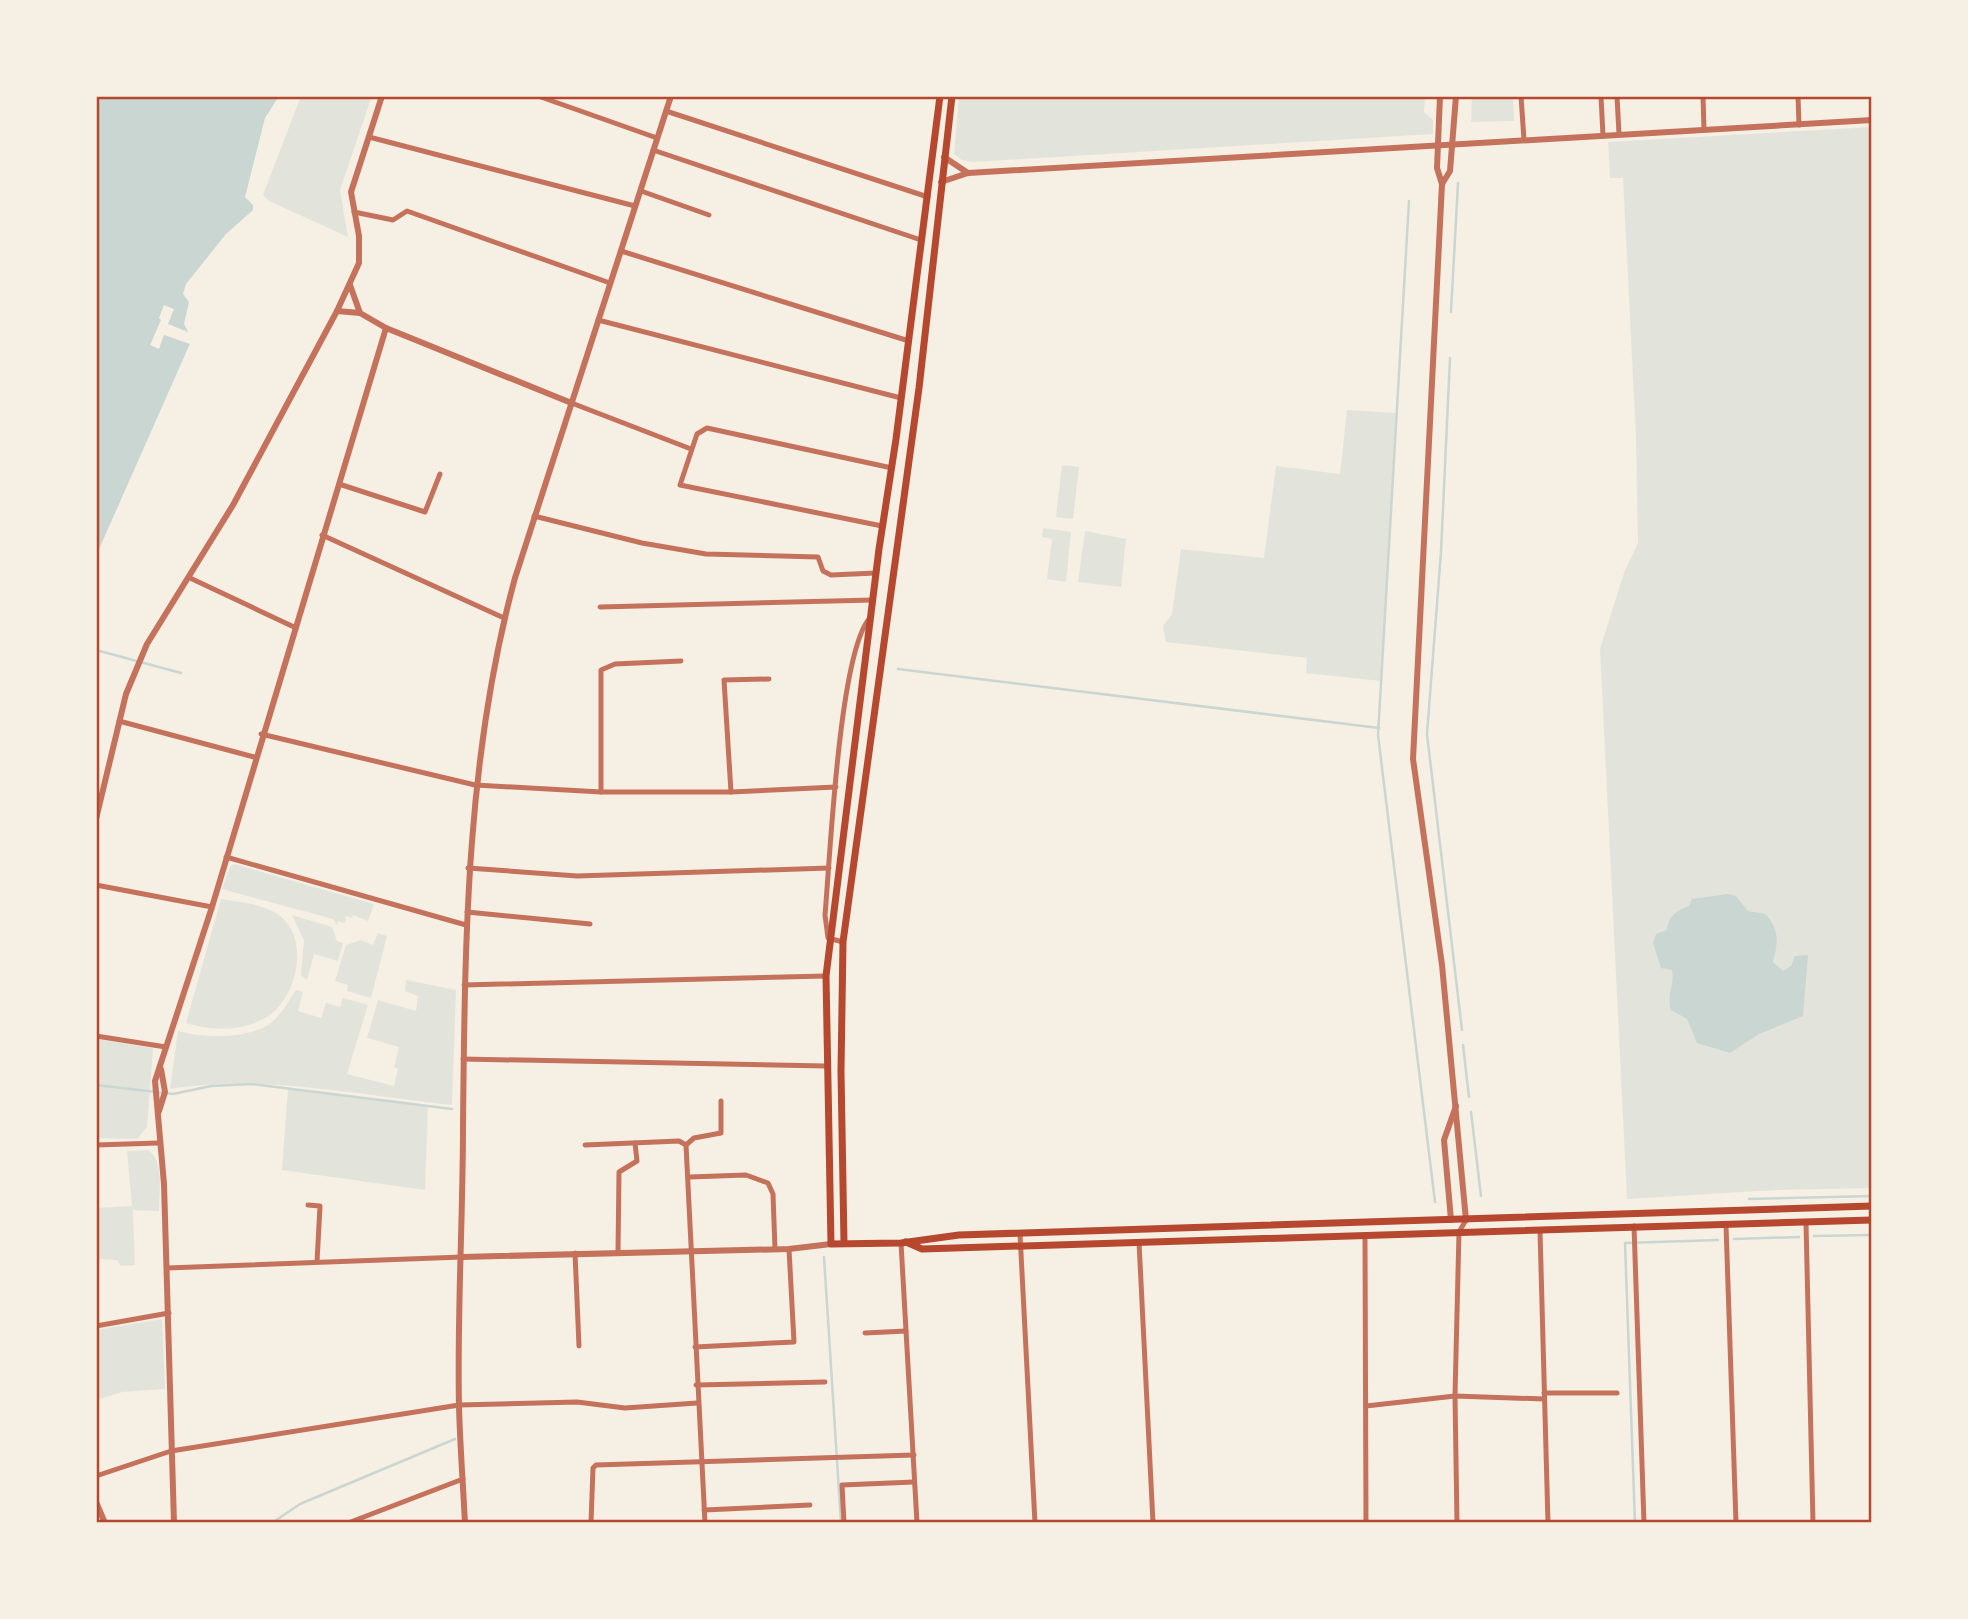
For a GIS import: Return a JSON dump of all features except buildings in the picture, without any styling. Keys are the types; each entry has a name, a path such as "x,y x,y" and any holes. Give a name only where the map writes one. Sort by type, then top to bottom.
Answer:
{"main road":[{"path":"940,96 892,468 882,526 826,976 831,1244 1020,1234 1872,1206"},
{"path":"844,1243 841,1128 843,942 919,387 952,96"},
{"path":"830,1128 841,1128"},
{"path":"1761,1210 1761,1224"},
{"path":"903,1242 922,1249 1872,1220"}],"street":[{"path":"96,819 119,721 134,672 147,643 190,578 233,505 350,284 360,251 351,192 382,96"},
{"path":"538,96 657,138"},
{"path":"465,1523 459,1405 464,985 468,868 485,708 504,618 534,516 671,96"},
{"path":"1440,96 1437,168 1442,184 1413,759 1442,965 1466,1220 1459,1232 1455,1396 1457,1523"},
{"path":"1442,184 1450,171 1456,96"},
{"path":"1521,96 1524,140"},
{"path":"1601,96 1603,136"},
{"path":"1617,96 1619,134"},
{"path":"1703,96 1704,130"},
{"path":"1798,96 1799,125"},
{"path":"666,111 928,197"},
{"path":"941,182 968,173 1872,120"},
{"path":"369,137 635,206"},
{"path":"653,150 921,240"},
{"path":"944,157 968,173"},
{"path":"641,191 709,215"},
{"path":"354,212 393,220 407,211 610,283"},
{"path":"621,251 909,341"},
{"path":"350,284 360,313"},
{"path":"337,312 360,313 386,328 691,449"},
{"path":"598,320 901,398"},
{"path":"174,1523 164,1184 154,1089 212,906 254,757 386,328"},
{"path":"882,526 680,485 697,433 707,428 892,468"},
{"path":"339,484 425,512 440,474"},
{"path":"534,516 642,543 706,554 818,557 823,571 831,575 876,573"},
{"path":"322,536 504,618"},
{"path":"190,578 294,627"},
{"path":"600,607 873,600"},
{"path":"843,942 830,941 824,922 836,787 856,642 862,627 872,617"},
{"path":"601,792 601,670 608,665 681,661"},
{"path":"732,792 724,680 769,679"},
{"path":"119,721 254,757"},
{"path":"261,734 475,785 601,792 732,792 836,787"},
{"path":"226,857 466,925"},
{"path":"468,868 577,876 829,868"},
{"path":"96,885 212,906"},
{"path":"467,912 590,925"},
{"path":"464,985 826,976"},
{"path":"96,1036 166,1046"},
{"path":"463,1059 826,1066"},
{"path":"686,1145 694,1138 721,1133 721,1101"},
{"path":"1456,1104 1444,1140 1451,1220 1459,1232"},
{"path":"585,1144 679,1141 686,1145"},
{"path":"96,1145 158,1143"},
{"path":"618,1252 617,1184 620,1172 638,1161 635,1143"},
{"path":"686,1145 705,1523"},
{"path":"689,1177 746,1175 768,1183 773,1194 775,1249"},
{"path":"308,1205 320,1206 317,1262"},
{"path":"1806,1223 1813,1523"},
{"path":"1726,1225 1736,1523"},
{"path":"1634,1226 1644,1523"},
{"path":"1540,1231 1548,1523"},
{"path":"1020,1234 1035,1523"},
{"path":"1365,1237 1366,1523"},
{"path":"903,1242 917,1523"},
{"path":"1139,1242 1153,1523"},
{"path":"167,1268 575,1253 789,1249 831,1244"},
{"path":"695,1347 794,1342 789,1249"},
{"path":"575,1253 579,1346"},
{"path":"96,1326 169,1313"},
{"path":"865,1333 906,1331"},
{"path":"696,1385 825,1382"},
{"path":"1366,1406 1455,1396 1618,1393"},
{"path":"96,1476 171,1451 459,1405 577,1402 625,1408 697,1404"},
{"path":"592,1523 594,1466 914,1455"},
{"path":"348,1523 463,1479"},
{"path":"844,1523 842,1485 914,1482"},
{"path":"96,1502 105,1523"},
{"path":"704,1510 810,1505"}],"shaded area":[{"path":"96,96 279,96 265,118 245,197 253,205 253,210 226,234 186,284 183,294 189,302 184,324 192,339 96,556"},
{"path":"301,96 372,96 340,190 348,237 269,201 263,195"},
{"path":"959,96 1425,96 1424,112 1433,120 1433,134 974,162 962,160 954,154"},
{"path":"1472,96 1513,96 1514,121 1471,122"},
{"path":"1872,127 1872,1188 1776,1190 1627,1199 1600,649 1625,570 1638,543 1636,438 1623,178 1610,178 1608,142"},
{"path":"1347,410 1396,413 1381,681 1306,673 1307,658 1166,642 1163,626 1172,614 1181,549 1264,558 1276,466 1340,474"},
{"path":"1062,465 1079,467 1073,519 1056,517"},
{"path":"1043,528 1071,532 1066,582 1047,579 1052,539 1042,537"},
{"path":"1085,531 1126,539 1121,587 1078,582"},
{"path":"234,864 374,904 368,921 353,915 352,918 346,916 345,923 338,921 337,925 333,919 222,889 230,867"},
{"path":"1728,894 1736,896 1748,911 1766,914 1777,937 1773,962 1783,971 1791,966 1795,956 1808,955 1803,1016 1759,1034 1730,1053 1697,1043 1687,1019 1671,1010 1669,1000 1672,970 1661,968 1653,943 1656,934 1667,930 1671,917 1689,906 1692,899"},
{"path":"221,899 259,906 279,915 289,925 295,938 297,953 292,984 276,1010 256,1023 226,1029 186,1023"},
{"path":"292,915 332,927 337,941 343,943 338,961 314,954 307,980 301,975 304,940"},
{"path":"378,933 387,936 371,998 347,991 348,985 335,981 346,945 361,940 373,945"},
{"path":"406,980 456,990 452,1105 275,1085 205,1085 170,1089 178,1031 224,1036 259,1030 276,1018 296,990 303,992 298,1011 321,1018 326,1003 340,1007 343,998 368,1005 347,1074 394,1086 398,1069 394,1067 399,1047 367,1038 378,1000 416,1011 418,996 405,991"},
{"path":"96,1039 153,1048 147,1127 137,1139 96,1138"},
{"path":"288,1089 428,1106 425,1190 282,1170"},
{"path":"147,1150 153,1154 159,1169 159,1211 133,1210 135,1265 121,1266 117,1260 100,1259 96,1273 96,1208 132,1206 127,1151"},
{"path":"162,1319 165,1389 122,1392 96,1400 96,1330"}],"pier":[{"path":"164,305 174,309 168,324 193,334 193,345 164,335 159,349 150,345 161,320 159,318"}],"waterway":[{"path":"1451,312 1458,183"},
{"path":"1409,201 1378,735 1435,1202"},
{"path":"1450,358 1441,552 1427,734 1462,1030"},
{"path":"96,650 181,673"},
{"path":"898,669 1379,728"},
{"path":"1463,1045 1469,1097"},
{"path":"96,1085 173,1094 211,1086 252,1084 452,1109"},
{"path":"1471,1112 1481,1196"},
{"path":"1749,1199 1872,1196"},
{"path":"1814,1236 1872,1235"},
{"path":"1734,1239 1799,1237"},
{"path":"1635,1523 1625,1243 1718,1240"},
{"path":"824,1257 841,1523"},
{"path":"272,1523 300,1504 455,1439"}]}
